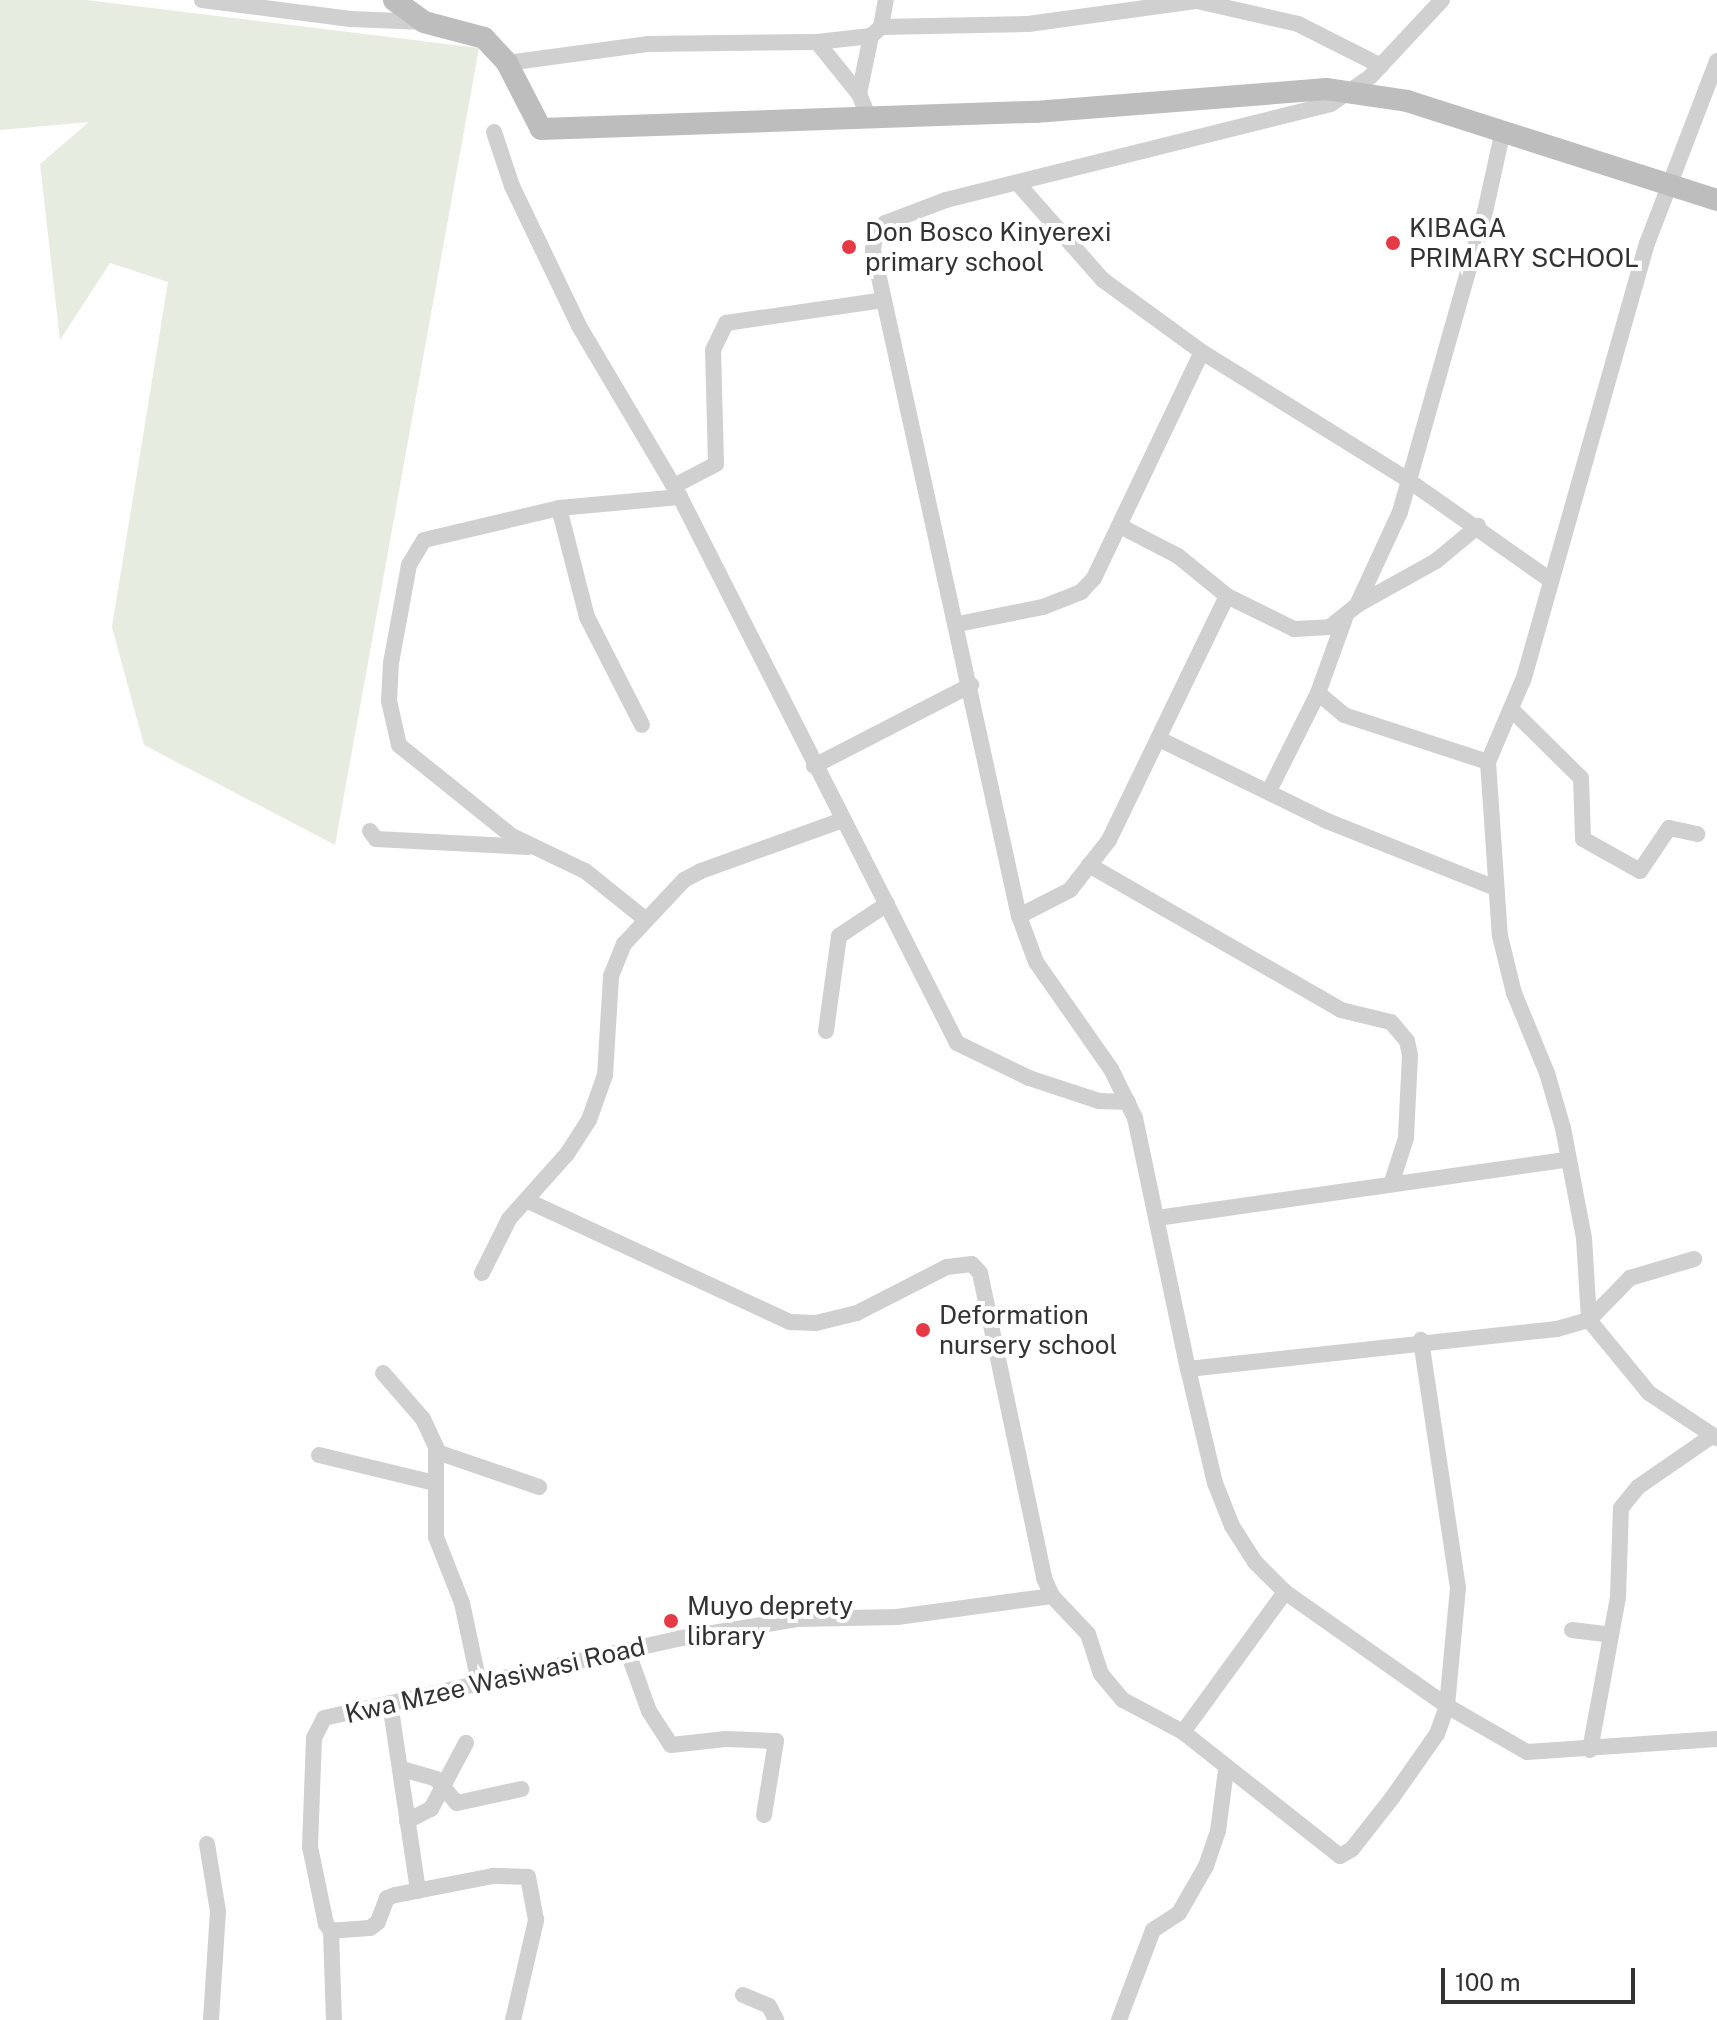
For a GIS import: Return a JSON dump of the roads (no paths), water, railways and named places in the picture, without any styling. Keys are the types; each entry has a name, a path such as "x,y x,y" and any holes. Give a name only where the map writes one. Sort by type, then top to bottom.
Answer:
{"street":[{"path":"202,0 351,19 424,22 484,38 507,63 541,129 870,120 1305,89 1350,91 1407,101 1717,200"},
{"path":"394,0 424,22"},
{"path":"859,94 886,0"},
{"path":"1442,0 1381,66 1331,104 1284,119 1020,186 946,200 885,223 873,242 883,300 958,624 1019,916 1036,962 1128,1102 1148,1162 1188,1369 1215,1483 1232,1526 1255,1562 1285,1592 1447,1706 1527,1752 1717,1739"},
{"path":"507,63 647,44 817,42 876,31 1028,24 1197,1 1242,5 1298,24 1381,66"},
{"path":"817,42 859,94 870,120"},
{"path":"1590,1750 1607,1634 1618,1597 1624,1502 1638,1487 1714,1437 1649,1393 1589,1320 1584,1238 1569,1159 1547,1073 1514,993 1493,887 1488,762 1512,710 1667,186 1717,61"},
{"path":"1270,789 1318,693 1352,611 1400,512 1405,478 1485,212 1503,130"},
{"path":"494,132 512,186 579,326 677,491 814,766 962,1048 1085,1097 1128,1102"},
{"path":"1020,186 1103,280 1202,352 1478,526 1550,580"},
{"path":"645,919 585,871 530,847 399,745 389,701 391,663 409,565 419,544 435,535 559,508 677,491 716,464 713,350 726,323 883,300"},
{"path":"958,624 1043,607 1081,592 1094,578 1202,352"},
{"path":"559,508 587,617 642,725"},
{"path":"1120,526 1178,556 1227,596 1306,632 1330,627 1436,561 1478,526"},
{"path":"1019,916 1070,890 1109,840 1227,596"},
{"path":"814,766 971,685"},
{"path":"1318,693 1344,715 1488,762"},
{"path":"1512,710 1581,778 1583,839 1640,871 1669,828 1697,834"},
{"path":"1159,739 1270,789 1327,821 1493,887"},
{"path":"482,1273 509,1219 528,1201 589,1120 605,1075 613,966 645,919 701,871 843,820"},
{"path":"370,831 376,839 530,847"},
{"path":"1089,865 1341,1010 1391,1022 1407,1041 1410,1055 1406,1138 1392,1182"},
{"path":"826,1031 839,936 887,904"},
{"path":"1157,1218 1569,1159"},
{"path":"528,1201 796,1323 872,1308 947,1267 972,1264 980,1273 1011,1436 1052,1596 1080,1622 1110,1688 1183,1732 1226,1770 1340,1856 1352,1849 1392,1798 1437,1734 1447,1706 1458,1588 1421,1340"},
{"path":"1188,1369 1421,1340 1537,1333 1589,1320 1630,1278 1694,1259"},
{"path":"383,1373 423,1419 437,1452 436,1537 462,1603 479,1683"},
{"path":"437,1452 539,1487"},
{"path":"319,1455 435,1483"},
{"path":"1183,1732 1285,1592"},
{"name":"Kwa Mzee Wasiwasi Road","path":"331,1931 317,1897 310,1847 319,1722 627,1650 798,1619 897,1617 1052,1596"},
{"path":"1572,1630 1607,1634"},
{"path":"627,1650 649,1711 671,1745 741,1738 776,1741 764,1815"},
{"path":"390,1703 418,1891"},
{"path":"407,1821 431,1809 466,1743"},
{"path":"402,1769 432,1777 457,1803 522,1789"},
{"path":"1119,2020 1128,2003 1153,1930 1179,1913 1206,1866 1221,1817 1226,1770"},
{"path":"207,1844 218,1911 211,2020"},
{"path":"334,2020 331,1931 370,1928 378,1922 387,1898 493,1876 518,1874 531,1880 536,1920 513,2020"},
{"path":"743,1995 769,2006 776,2020"},
{"path":"1128,2003 1134,2020"}],"place":[{"name":"KIBAGA PRIMARY SCHOOL","path":"1393,243"},
{"name":"Don Bosco Kinyerexi primary school","path":"849,247"},
{"name":"Deformation nursery school","path":"923,1330"},
{"name":"Muyo deprety library","path":"671,1621"}]}
